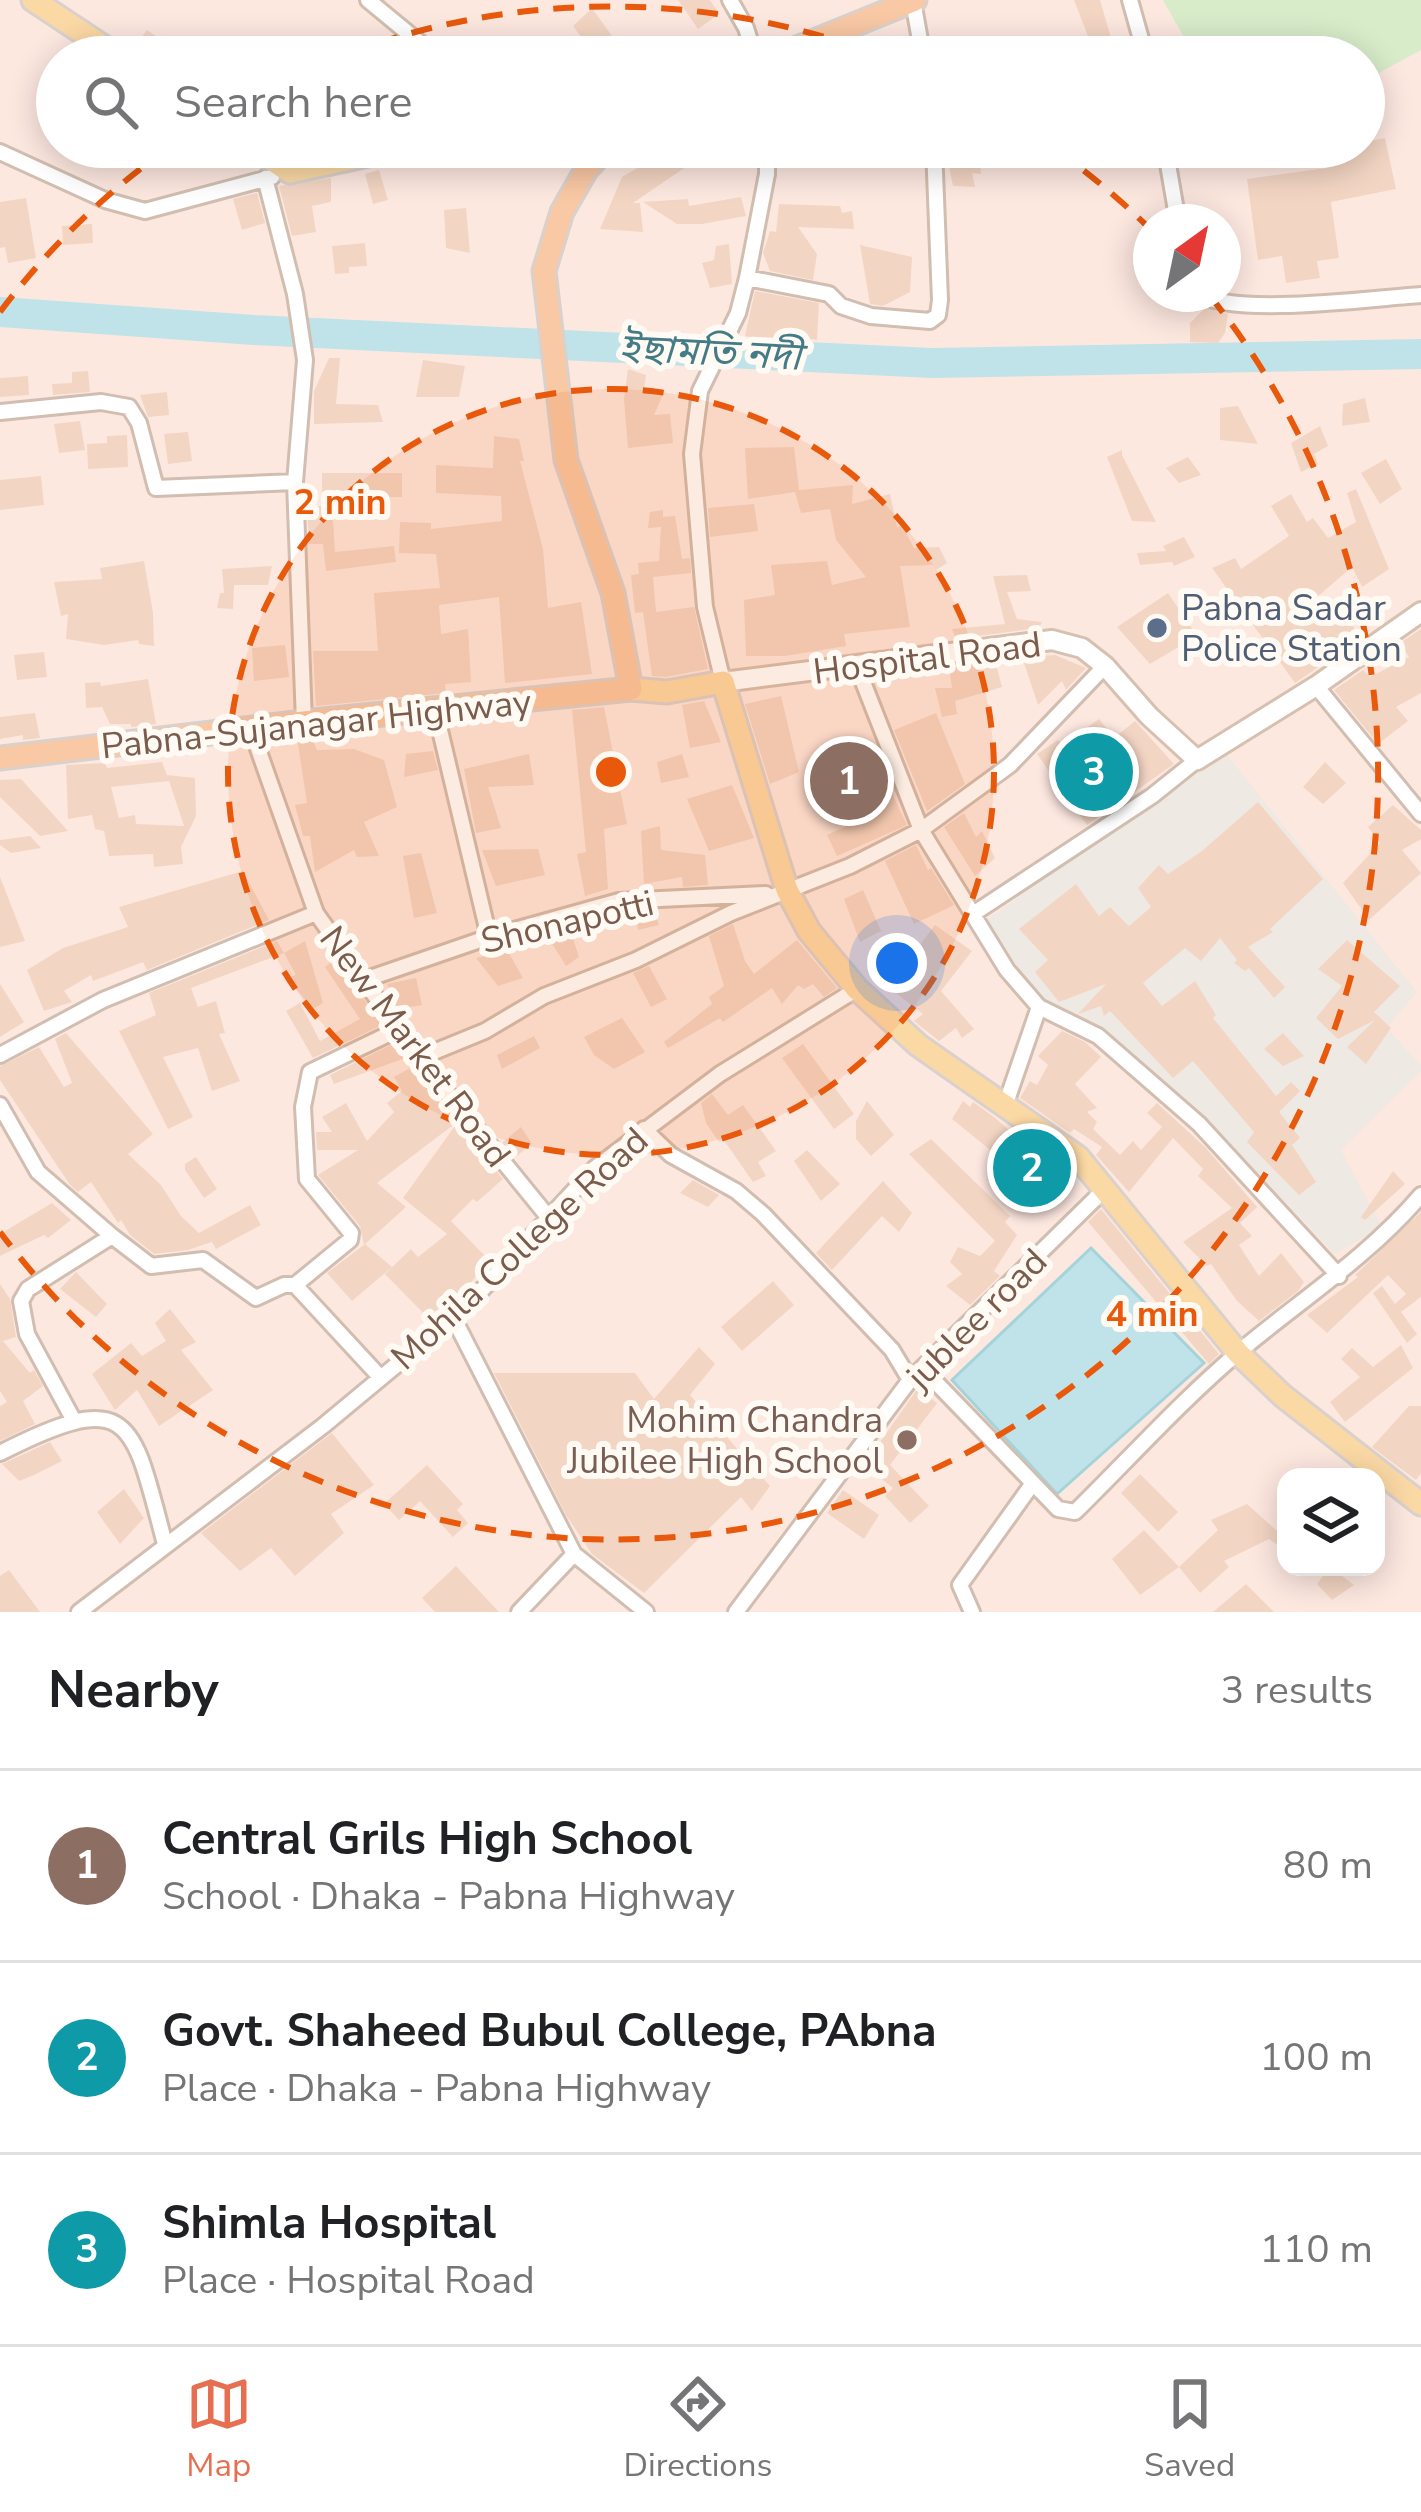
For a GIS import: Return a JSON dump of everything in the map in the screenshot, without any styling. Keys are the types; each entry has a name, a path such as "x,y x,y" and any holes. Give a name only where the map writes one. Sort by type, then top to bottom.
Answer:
{"highway":[{"path":"827,36 914,0"},
{"path":"588,168 562,212 544,271 566,460 613,593 631,689"},
{"name":"Pabna-Sujanagar Highway","path":"0,758 631,689"}],"main road":[{"path":"34,0 87,36"},
{"path":"284,168 290,172 308,168"},
{"path":"1197,760 1316,686 1421,612"},
{"name":"Hospital Road","path":"631,689 667,692 1052,640 1082,647 1197,760"},
{"path":"723,682 781,892 857,989 918,1045 1078,1157 1238,1353 1283,1396 1421,1504"}],"street":[{"path":"368,0 412,36"},
{"path":"730,0 746,36"},
{"path":"914,0 920,36"},
{"path":"1130,0 1140,36"},
{"path":"0,152 105,200 145,211 290,172"},
{"path":"723,682 704,607 692,454 700,391 738,313 766,168"},
{"path":"747,278 829,294 841,305 871,316 930,321 938,315 940,300 935,168"},
{"path":"1169,168 1175,204"},
{"path":"265,178 295,294 304,360 295,482 304,722"},
{"path":"1241,303 1421,295"},
{"path":"0,412 101,402 129,407 139,423 156,488 295,482"},
{"path":"856,664 922,830 1007,970 1039,1007 1098,1036 1199,1124 1339,1276"},
{"path":"781,892 850,866 922,830 1010,765 1105,667"},
{"path":"1316,686 1421,814"},
{"path":"435,709 489,937"},
{"name":"New Market Road","path":"251,729 316,913 418,1058 549,1218"},
{"path":"973,914 1152,796 1197,760"},
{"name":"Shonapotti","path":"364,980 489,937 619,902 781,892"},
{"name":"Shonapotti","path":"418,1058 781,892"},
{"path":"0,1055 103,1000 316,913"},
{"name":"Mohila College Road","path":"79,1612 98,1606 165,1544 453,1317 595,1168 720,1074 857,989"},
{"path":"1004,1106 1039,1007"},
{"path":"0,1105 38,1172 151,1266 195,1260 209,1263 256,1298 295,1285 350,1240 352,1233 307,1179 303,1107 310,1072 398,1029"},
{"path":"644,1130 671,1155 736,1190 763,1214 892,1350 910,1380"},
{"name":"jublee road","path":"736,1612 910,1380 1106,1189"},
{"path":"1238,1353 1339,1276 1392,1229 1421,1195"},
{"path":"74,1419 27,1334 21,1301 28,1289 112,1236"},
{"path":"295,1285 380,1378"},
{"path":"453,1317 574,1554 646,1612"},
{"name":"jublee road","path":"923,1369 1058,1509 1075,1512 1238,1353"},
{"path":"0,1453 74,1419 96,1417 132,1435 165,1544"},
{"path":"971,1612 960,1585 1033,1483"},
{"path":"519,1612 574,1554"}],"shaded area":[{"path":"0,0 1421,0 1421,1612 0,1612"},
{"path":"1224,751 1417,992 1387,1028 1421,1065 1421,1071 1341,1150 1382,1227 1335,1254 1188,1101 1140,1066 1107,1033 1042,1003 986,920"}],"green space":[{"path":"1163,0 1421,0 1421,50 1385,70 1385,36 1183,36"}],"water":[{"path":"1091,1248 1204,1363 1057,1494 952,1380"}],"building":[{"path":"678,0 710,0 719,14 698,29"},
{"path":"1074,0 1100,0 1110,36 1088,36"},
{"path":"592,8 612,36 580,36 573,26"},
{"path":"1385,138 1396,189 1331,202 1339,258 1317,261 1320,278 1286,283 1282,256 1258,260 1247,179 1327,168 1385,168"},
{"path":"637,168 684,168 633,203 640,203 643,232 600,229 622,177"},
{"path":"949,168 981,168 981,174 972,173 975,187 953,186"},
{"path":"379,170 388,200 373,204 365,174"},
{"path":"331,178 331,202 312,206 316,232 292,236 279,186"},
{"path":"257,193 265,223 242,230 233,199"},
{"path":"741,197 746,216 702,224 677,224 643,202 688,199 689,206"},
{"path":"26,198 36,258 8,263 5,247 0,248 0,202"},
{"path":"779,204 840,206 842,213 852,211 854,229 798,227 817,254 813,280 770,271 763,253 770,231 776,232"},
{"path":"466,208 470,253 446,248 444,210"},
{"path":"92,224 93,243 63,245 62,226"},
{"path":"365,243 367,266 335,274 332,246"},
{"path":"729,244 732,284 710,288 702,263 714,260 716,246"},
{"path":"860,245 912,257 910,292 883,306 870,304"},
{"path":"755,291 819,303 817,340 792,335 791,346 745,336"},
{"path":"1201,312 1228,314 1218,343 1190,342 1190,323"},
{"path":"329,358 340,358 336,404 378,405 383,422 314,424 314,391"},
{"path":"423,360 465,366 459,397 416,397"},
{"path":"628,369 646,375 644,388 664,392 654,415 670,414 673,443 628,448 624,399"},
{"path":"88,371 90,392 53,395 52,384 72,383 72,372"},
{"path":"28,376 29,395 0,397 0,378"},
{"path":"167,392 169,415 148,417 140,395"},
{"path":"1365,398 1370,422 1342,426 1343,404"},
{"path":"1238,406 1258,444 1220,440 1220,408"},
{"path":"80,421 85,450 59,453 54,424"},
{"path":"1320,426 1328,446 1314,454 1318,464 1301,472 1291,443"},
{"path":"188,432 192,461 168,464 164,434"},
{"path":"127,435 128,467 88,469 87,444"},
{"path":"494,436 519,439 524,461 520,461 543,549 548,608 581,602 592,674 505,683 499,597 439,605 441,634 468,629 471,682 445,684 446,693 316,706 313,651 378,651 374,593 440,588 436,554 399,553 400,522 431,523 431,529 502,521 501,496 436,493 436,465 493,468"},
{"path":"794,447 799,490 853,485 852,504 890,494 897,527 902,526 914,548 939,547 947,563 936,570 933,565 900,566 910,627 844,634 846,646 785,656 746,656 744,600 775,595 771,565 827,561 832,585 866,577 836,540 830,509 801,513 795,492 748,499 745,448"},
{"path":"1122,450 1156,522 1132,521 1107,457"},
{"path":"1188,457 1201,475 1179,483 1166,468"},
{"path":"1386,459 1402,489 1380,504 1361,473"},
{"path":"322,473 402,473 402,497 322,497"},
{"path":"41,476 44,505 0,510 0,480"},
{"path":"1356,489 1389,569 1362,587 1352,567 1310,603 1325,625 1344,613 1361,638 1295,683 1212,568 1235,558 1241,569 1289,536 1271,506 1291,494 1307,522 1313,518 1328,538 1356,522 1347,493"},
{"path":"754,504 758,531 710,537 708,508"},
{"path":"332,505 335,552 394,546 396,562 326,571 323,544 309,544 307,507"},
{"path":"663,510 663,517 675,516 682,559 690,558 691,573 653,577 656,612 694,607 708,669 666,677 652,676 643,612 635,613 631,575 639,574 638,563 659,561 661,527 648,528 650,512"},
{"path":"1184,537 1195,557 1174,566 1172,562 1140,565 1137,553 1166,551 1163,546"},
{"path":"144,561 154,646 138,640 104,645 66,639 68,614 61,616 54,582 102,579 100,568"},
{"path":"272,566 268,585 234,585 233,609 217,608 220,593 224,593 222,569"},
{"path":"1027,575 1031,591 1007,592 1017,619 1042,622 1039,628 956,639 952,629 1005,624 993,576"},
{"path":"1168,593 1197,636 1150,664 1117,627"},
{"path":"1421,629 1421,693 1396,707 1408,721 1378,744 1334,690 1363,670 1370,677 1409,657 1400,643"},
{"path":"285,645 289,677 254,681 252,648"},
{"path":"44,652 47,677 17,680 14,655"},
{"path":"1055,655 1086,668 1066,690 1062,681 1038,705 1022,657"},
{"path":"995,661 1002,687 955,701 957,714 942,717 935,688 952,688 949,667"},
{"path":"148,679 156,724 110,724 102,707 86,708 85,683 100,682 101,686"},
{"path":"781,696 799,772 770,784 745,704"},
{"path":"704,701 721,742 690,748 682,705"},
{"path":"604,707 627,824 604,829 608,889 585,896 577,854 586,852 572,710"},
{"path":"35,713 40,738 0,739 0,717"},
{"path":"936,713 965,784 927,811 894,730"},
{"path":"1099,719 1114,738 1135,721 1174,764 1087,825 1037,754 1058,740 1062,746"},
{"path":"311,736 317,750 354,749 384,760 397,807 364,822 379,856 357,857 354,850 315,872 310,836 303,836 295,805 307,803 297,738"},
{"path":"870,748 907,825 837,856 827,835 877,812 858,768"},
{"path":"433,751 438,770 404,777 406,754"},
{"path":"529,754 534,785 488,787 501,828 476,833 464,769"},
{"path":"682,754 689,777 661,783 657,762"},
{"path":"162,762 169,781 167,775 195,778 196,816 181,847 183,864 154,867 153,854 109,856 104,831 95,829 92,815 68,819 66,765 105,763 107,768","holes":["169,781 184,826 136,824 135,815 119,818 111,787"]},
{"path":"1325,762 1346,783 1323,804 1303,787"},
{"path":"21,779 68,831 40,836 0,797 0,780"},
{"path":"732,785 754,838 709,851 687,799"},
{"path":"1258,802 1323,879 1270,929 1273,932 1248,947 1285,987 1274,998 1249,968 1245,971 1234,963 1237,960 1220,938 1201,961 1185,948 1143,983 1162,1006 1195,981 1216,1015 1213,1018 1276,1096 1291,1082 1300,1091 1279,1112 1300,1138 1292,1145 1316,1182 1299,1195 1247,1142 1254,1132 1193,1061 1173,1078 1110,1011 1104,1016 1101,1006 1078,1014 1106,984 1059,1002 1035,972 1048,960 1019,929 1076,884 1099,916 1110,907 1129,926 1151,907 1138,888 1159,865 1168,874"},
{"path":"1393,805 1421,830 1421,839 1402,850 1421,873 1369,920 1343,883 1380,843 1368,827"},
{"path":"964,813 976,837 982,831 995,858 975,876 944,827"},
{"path":"660,826 661,850 705,855 708,885 683,887 682,877 644,884 641,831"},
{"path":"30,836 41,848 11,853 0,845 0,840"},
{"path":"916,845 954,905 914,924 885,861"},
{"path":"538,849 545,875 496,886 482,850"},
{"path":"421,853 437,913 414,918 403,856"},
{"path":"243,871 269,920 147,970 143,962 93,981 91,975 64,991 72,1002 44,1011 27,970 63,948 128,927 119,907"},
{"path":"0,877 25,941 0,947"},
{"path":"863,890 881,931 860,942 844,899"},
{"path":"654,911 659,925 638,930 637,922 625,924 623,912"},
{"path":"733,924 754,974 797,940 837,988 824,997 813,984 804,989 798,985 782,1004 772,988 723,1022 720,1018 668,1048 664,1042 712,1004 709,997 724,986 709,936"},
{"path":"935,925 972,951 941,991 974,1029 962,1038 956,1028 939,1041 914,1021 923,1014 888,987"},
{"path":"569,926 579,957 566,966 548,937"},
{"path":"1347,940 1400,986 1374,1012 1391,1028 1366,1064 1347,1047 1375,1020 1338,1039 1316,1018 1342,986 1318,969"},
{"path":"277,941 284,953 191,988 198,1007 216,1001 225,1033 219,1034 240,1081 212,1091 198,1048 163,1057 193,1117 168,1129 119,1031 156,1015 149,993"},
{"path":"305,941 323,1003 313,1009 287,978 296,975 284,953"},
{"path":"507,950 523,978 498,986 476,958"},
{"path":"330,963 355,987 382,1025 313,1058 286,1011 300,1003 320,1041 360,1019 325,967"},
{"path":"649,966 667,999 651,1007 633,973"},
{"path":"416,978 422,1005 398,1009 387,984"},
{"path":"0,984 24,1022 0,1037"},
{"path":"622,1018 645,1052 614,1069 594,1055 584,1037"},
{"path":"1062,1031 1085,1042 1101,1057 1075,1084 1097,1108 1087,1112 1097,1122 1093,1129 1120,1155 1133,1141 1141,1150 1162,1127 1147,1113 1157,1103 1206,1148 1257,1207 1240,1223 1252,1236 1239,1245 1259,1276 1281,1253 1304,1282 1298,1291 1259,1321 1237,1301 1211,1264 1207,1266 1183,1242 1232,1208 1198,1176 1203,1169 1173,1138 1129,1192 1096,1155 1102,1147 1074,1129 1070,1133 1020,1098 1030,1081 1037,1085 1048,1065 1038,1056"},
{"path":"66,1033 153,1134 128,1154 161,1185 181,1216 199,1233 250,1205 261,1225 216,1249 212,1242 154,1254 130,1235 121,1220 118,1223 91,1182 78,1192 70,1185 0,1080 0,1066 39,1047 64,1087 72,1083 55,1039"},
{"path":"1283,1033 1304,1056 1283,1066 1264,1049"},
{"path":"534,1036 540,1048 502,1069 497,1055"},
{"path":"395,1043 405,1058 334,1084 330,1075"},
{"path":"803,1044 854,1114 834,1129 782,1058"},
{"path":"412,1067 457,1122 377,1183 406,1207 364,1245 360,1226 318,1175 358,1150 317,1150 316,1132 332,1132 322,1117 346,1103 367,1141 394,1112 387,1103 402,1091 394,1077"},
{"path":"712,1094 728,1115 743,1105 776,1151 758,1162 766,1176 753,1182 706,1123 701,1103"},
{"path":"867,1101 894,1135 871,1156 856,1139 856,1121"},
{"path":"963,1101 970,1107 973,1102 994,1117 1053,1168 1051,1172 1059,1176 1050,1187 1042,1184 1037,1188 952,1119"},
{"path":"457,1123 503,1179 451,1221 489,1260 457,1300 431,1321 385,1274 411,1249 418,1257 447,1234 403,1198"},
{"path":"521,1127 532,1144 514,1158 502,1143"},
{"path":"931,1139 1010,1216 1005,1222 1017,1235 994,1271 1000,1276 970,1305 946,1286 962,1274 950,1262 958,1247 980,1256 995,1241 909,1154"},
{"path":"807,1150 840,1184 821,1201 794,1161"},
{"path":"196,1157 217,1189 204,1198 185,1170 185,1164"},
{"path":"1393,1171 1405,1184 1365,1220 1361,1217"},
{"path":"693,1180 719,1195 708,1207 680,1193"},
{"path":"883,1181 912,1213 899,1232 882,1216 832,1270 816,1253"},
{"path":"52,1203 71,1220 48,1238 44,1235 0,1256 0,1234"},
{"path":"1101,1209 1219,1354 1209,1364 1088,1222"},
{"path":"1421,1212 1421,1297 1401,1312 1417,1334 1407,1343 1373,1293 1382,1286 1395,1304 1406,1294 1388,1275 1327,1333 1307,1315 1358,1277 1355,1275"},
{"path":"365,1244 392,1267 352,1301 327,1273"},
{"path":"76,1272 107,1304 96,1317 60,1289"},
{"path":"773,1281 794,1305 742,1351 721,1327"},
{"path":"0,1284 10,1299 16,1337 3,1341 30,1373 34,1370 43,1386 23,1401 35,1424 0,1441 0,1406 7,1402 0,1391"},
{"path":"170,1309 196,1342 181,1350 213,1390 159,1426 137,1390 115,1410 92,1374 131,1343 142,1356 166,1341 155,1323"},
{"path":"1401,1345 1413,1368 1345,1422 1330,1402 1360,1377 1341,1359 1352,1348 1373,1367"},
{"path":"699,1347 715,1364 690,1395 770,1486 752,1511 741,1497 644,1593 592,1554 566,1515 494,1373 635,1373 654,1399"},
{"path":"918,1388 937,1403 890,1465 929,1506 910,1523 885,1496 893,1488 864,1465"},
{"path":"1409,1406 1421,1406 1421,1473 1416,1480 1372,1447"},
{"path":"332,1433 374,1485 331,1514 344,1533 295,1576 271,1548 240,1571 201,1533"},
{"path":"50,1442 62,1461 34,1475 19,1481 2,1464"},
{"path":"427,1465 463,1504 457,1510 468,1523 453,1537 420,1501 399,1520 384,1504"},
{"path":"1140,1474 1178,1512 1158,1532 1121,1493"},
{"path":"124,1489 144,1518 120,1544 97,1512"},
{"path":"843,1490 879,1515 864,1539 827,1513"},
{"path":"1247,1504 1277,1531 1277,1544 1269,1539 1224,1561 1229,1567 1200,1593 1179,1567 1218,1530 1211,1520"},
{"path":"1144,1530 1179,1567 1140,1595 1112,1559"},
{"path":"456,1566 499,1612 435,1612 422,1598"},
{"path":"9,1570 40,1612 0,1612 0,1576"},
{"path":"1323,1576 1342,1576 1354,1585 1332,1600 1317,1584"},
{"path":"1246,1584 1274,1612 1213,1612"}],"waterway":[{"name":"ইছামতি নদী","path":"0,312 254,330 932,363 1421,354"}],"place":[{"name":"Pabna Sadar Police Station","path":"1157,628"},
{"name":"Shimla Hospital","path":"1094,772"},
{"name":"Central Grils High School","path":"849,781"},
{"name":"Govt. Shaheed Bubul College, PAbna","path":"1032,1168"},
{"name":"Mohim Chandra Jubilee High School","path":"907,1440"}]}
